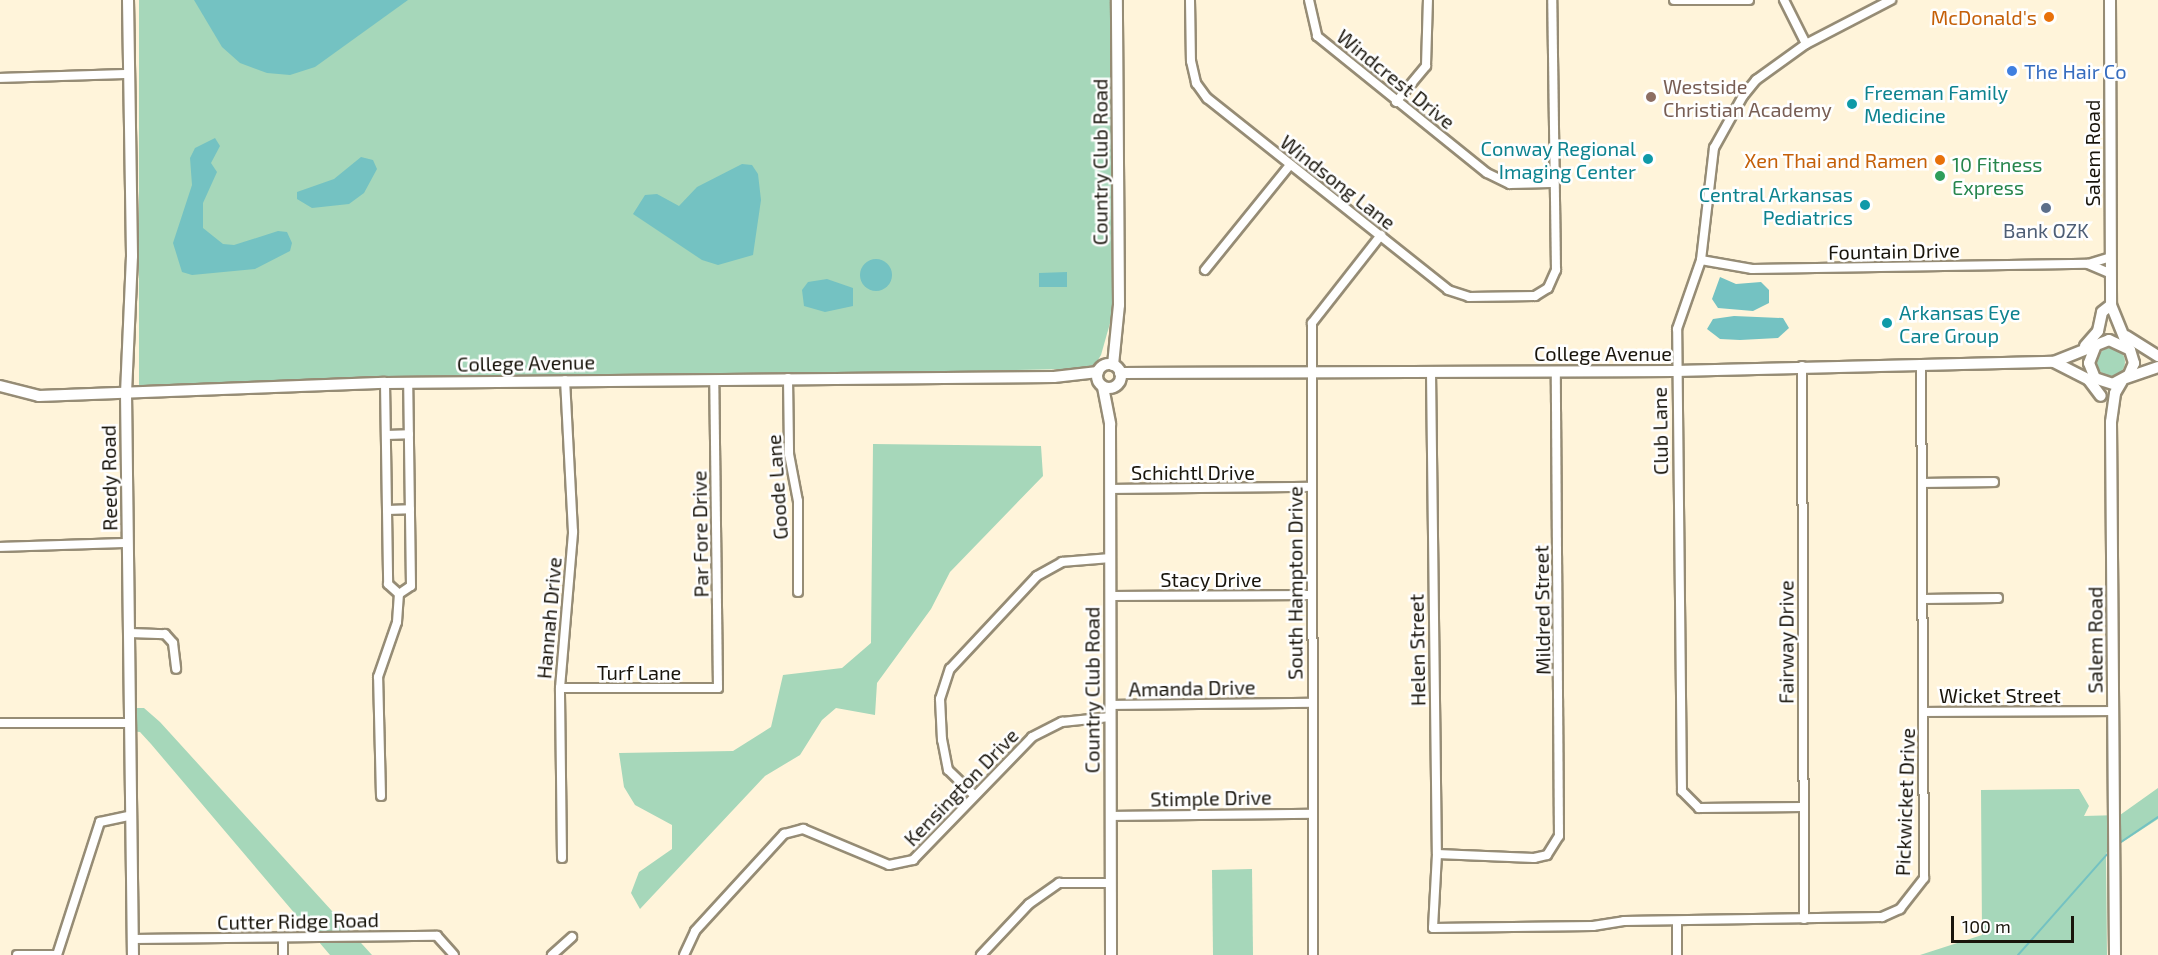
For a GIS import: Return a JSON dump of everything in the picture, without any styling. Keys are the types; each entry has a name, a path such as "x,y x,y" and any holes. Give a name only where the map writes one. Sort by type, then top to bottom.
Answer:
{"street":[{"name":"Reedy Road","path":"128,0 132,256 126,393 132,955"},
{"name":"Country Club Road","path":"1111,955 1109,377 1117,323 1117,0"},
{"name":"Windsong Lane","path":"1190,0 1196,83 1207,98 1448,290 1469,297 1535,296 1548,288 1556,270 1551,183"},
{"name":"Windcrest Drive","path":"1309,0 1317,36 1396,102 1487,173 1510,184 1551,183"},
{"path":"1396,102 1426,66 1428,0"},
{"path":"1551,183 1552,0"},
{"path":"1674,0 1749,0"},
{"path":"1784,0 1806,44"},
{"name":"Club Lane","path":"1803,807 1699,808 1682,791 1675,371 1677,329 1701,260 1709,180 1722,130 1756,80 1806,44 1891,0"},
{"name":"Salem Road","path":"2097,345 2109,308 2111,274 2110,0"},
{"path":"0,78 129,74"},
{"path":"1205,270 1290,165"},
{"name":"South Hampton Drive","path":"1313,955 1312,323 1381,235"},
{"name":"Fountain Drive","path":"1701,260 1752,269 2088,264 2111,257"},
{"name":"Fountain Drive","path":"2088,264 2111,274"},
{"path":"2079,351 2095,337 2109,308"},
{"name":"Salem Road","path":"2109,308 2129,348"},
{"path":"2124,334 2158,358"},
{"path":"2158,358 2114,340 2097,345 2089,359 2094,377 2108,384 2158,367"},
{"name":"College Avenue","path":"2056,363 2097,345"},
{"path":"2128,378 2133,367 2129,348"},
{"path":"2056,363 2088,379 2101,396"},
{"name":"College Avenue","path":"0,386 39,396 385,383 565,380 1109,377 1556,370 1675,371 1802,366 2056,363 2080,368 2094,377"},
{"name":"Pickwicket Drive","path":"1433,928 1882,917 1900,909 1924,878 1924,483 1921,364"},
{"name":"Fairway Drive","path":"1802,366 1804,919"},
{"name":"Mildred Street","path":"1437,854 1534,858 1554,848 1561,823 1556,370"},
{"name":"Helen Street","path":"1431,372 1437,854 1433,928"},
{"name":"Salem Road","path":"2094,377 2112,418"},
{"name":"Goode Lane","path":"788,378 789,454 798,501 798,592"},
{"name":"Salem Road","path":"2115,955 2112,418 2115,393 2128,378"},
{"name":"Hannah Drive","path":"562,858 560,688 573,532 565,380"},
{"name":"Par Fore Drive","path":"714,380 718,688"},
{"path":"385,383 388,584 399,594"},
{"path":"399,594 411,586 408,383"},
{"path":"386,435 409,434"},
{"path":"1924,483 1994,482"},
{"name":"Schichtl Drive","path":"1111,489 1312,487"},
{"path":"387,510 410,509"},
{"path":"0,547 128,543"},
{"path":"974,795 959,786 948,770 944,750 940,699 950,669 1037,576 1062,561 1110,558"},
{"path":"381,796 378,677 397,622 399,594"},
{"name":"Stacy Drive","path":"1110,596 1311,595"},
{"path":"1923,599 1998,598"},
{"path":"130,633 165,634 173,643 176,669"},
{"name":"Turf Lane","path":"560,688 718,688"},
{"name":"Amanda Drive","path":"1110,705 1311,703"},
{"name":"Wicket Street","path":"1923,712 2113,711"},
{"name":"Kensington Drive","path":"684,955 696,931 784,834 812,831 890,865 913,860 1032,737 1062,722 1110,717"},
{"path":"0,723 129,723"},
{"name":"Stimple Drive","path":"1111,816 1311,813"},
{"path":"16,955 57,955 100,822 129,816"},
{"path":"981,955 1029,904 1059,883 1111,883"},
{"path":"1677,921 1677,955"},
{"name":"Cutter Ridge Road","path":"133,939 437,936 454,955"},
{"path":"552,955 572,937"},
{"path":"283,938 283,955"}],"green space":[{"path":"139,0 1111,0 1114,309 1101,355 1095,365 1070,369 139,388"},
{"path":"2111,348 2121,352 2125,362 2121,372 2111,376 2101,372 2097,362 2101,352"},
{"path":"873,444 1041,446 1043,476 950,572 931,609 877,683 875,715 836,708 822,720 800,755 765,776 640,909 631,893 639,872 672,849 672,825 635,805 624,787 619,753 733,751 771,727 783,675 842,668 871,643"},
{"path":"129,708 144,708 160,722 372,955 330,955 151,744 140,732 129,731"},
{"path":"2158,788 2158,819 2106,853 2107,955 1920,955 1982,935 1981,790 2079,789 2089,806 2084,816 2120,815"},
{"path":"1252,869 1253,955 1213,955 1212,870"}],"water":[{"path":"194,0 408,0 315,67 290,75 267,73 240,63 222,47"},
{"path":"215,138 220,146 211,163 217,172 203,203 203,228 223,244 234,245 278,231 287,232 292,243 290,251 255,269 192,275 182,272 173,243 192,185 190,158 195,148"},
{"path":"361,157 373,160 377,169 364,193 349,204 312,208 297,199 297,192 334,179"},
{"path":"742,164 752,165 758,174 761,200 753,255 718,265 702,260 633,214 645,195 657,194 679,206 697,187"},
{"path":"876,259 887,264 892,275 887,286 876,291 865,286 860,275 865,264"},
{"path":"1067,272 1067,287 1039,287 1039,273"},
{"path":"1720,277 1736,284 1761,282 1769,290 1769,303 1753,311 1718,308 1712,299"},
{"path":"827,279 853,288 853,306 825,312 804,306 802,290 808,282"},
{"path":"1734,316 1783,318 1789,328 1778,338 1740,340 1720,339 1707,329 1713,319"}],"waterway":[{"path":"2118,844 2158,817"},
{"path":"2018,955 2109,852"}],"place":[{"name":"McDonald's","path":"2049,17"},
{"name":"The Hair Co","path":"2012,71"},
{"name":"Westside Christian Academy","path":"1651,97"},
{"name":"Freeman Family Medicine","path":"1852,104"},
{"name":"Conway Regional Imaging Center","path":"1648,159"},
{"name":"Xen Thai and Ramen","path":"1940,160"},
{"name":"10 Fitness Express","path":"1940,176"},
{"name":"Central Arkansas Pediatrics","path":"1865,205"},
{"name":"Bank OZK","path":"2046,208"},
{"name":"Arkansas Eye Care Group","path":"1887,323"}]}
